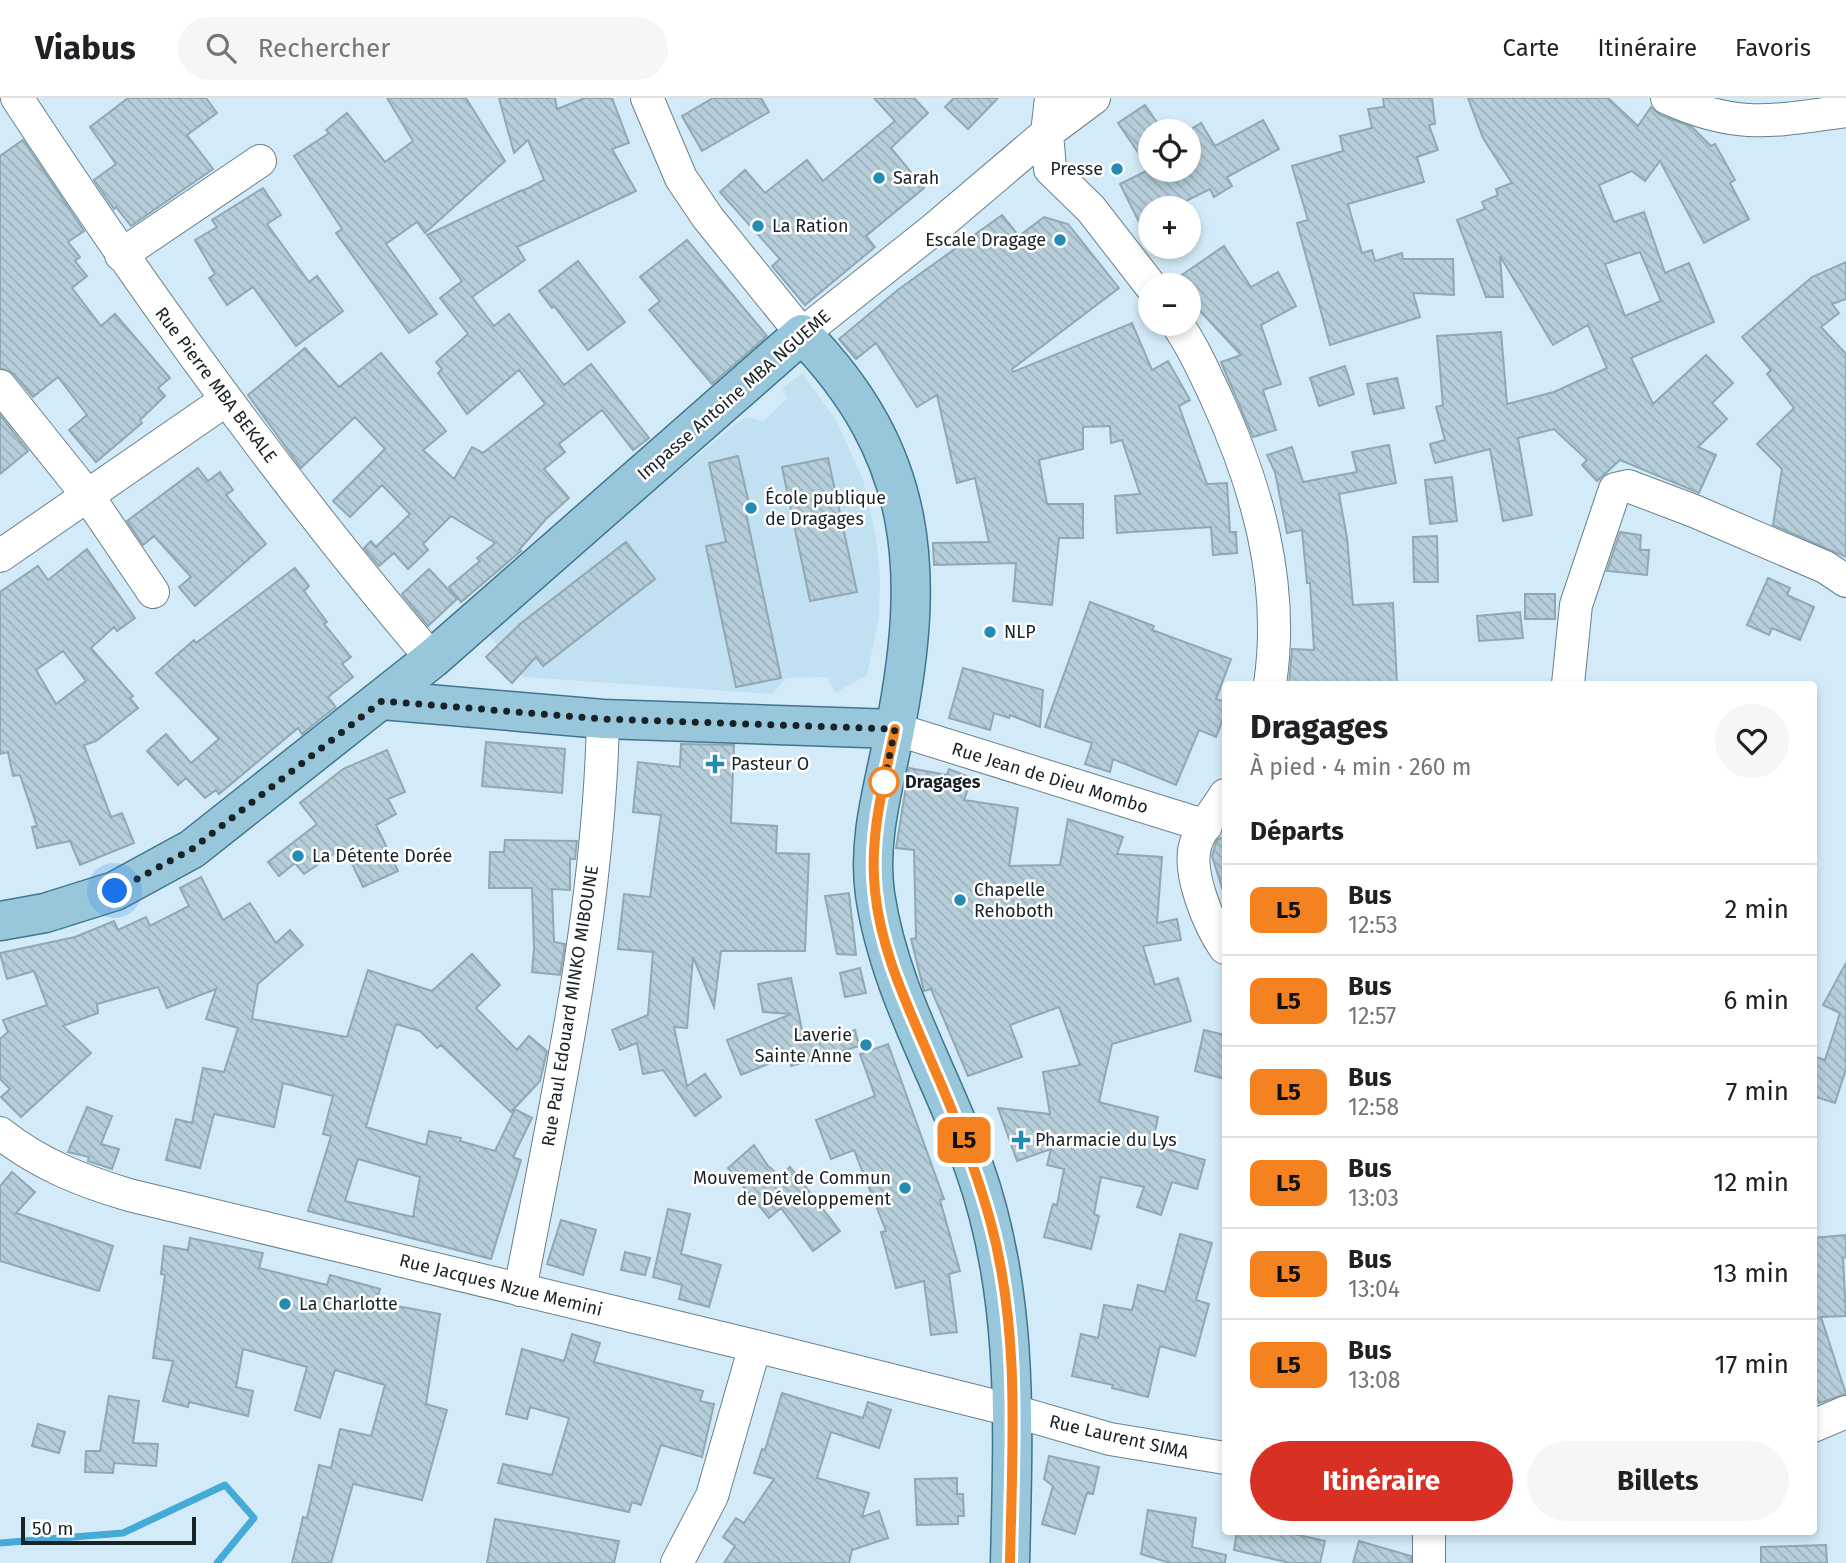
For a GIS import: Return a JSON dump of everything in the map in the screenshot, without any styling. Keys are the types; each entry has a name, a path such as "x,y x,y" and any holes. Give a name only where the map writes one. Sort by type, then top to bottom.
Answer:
{"main road":[{"name":"Impasse Antoine MBA NGUEME","path":"0,921 45,913 115,891 192,849 432,659 802,334"},
{"path":"802,334 823,355 863,413 887,454 909,532 912,611 895,729 875,834 874,890 896,980 949,1101 975,1168 991,1222 1008,1309 1013,1411 1010,1563"},
{"path":"382,701 603,719 895,729"}],"street":[{"path":"0,117 18,98"},
{"name":"Rue Pierre MBA BEKALE","path":"18,98 121,255 226,400 335,543 432,659"},
{"path":"647,98 681,178 708,218 802,334"},
{"path":"1051,98 1047,132 1050,169 1091,209 1141,273"},
{"name":"Impasse Antoine MBA NGUEME","path":"802,334 934,229 1047,132 1094,98"},
{"path":"1668,98 1708,114 1740,122 1769,122 1846,111"},
{"path":"121,255 260,161"},
{"path":"1186,336 1224,414 1256,500 1268,548 1276,638 1270,681"},
{"path":"0,386 88,496 153,592"},
{"path":"0,556 226,400"},
{"path":"1568,681 1576,605 1615,489 1628,486 1694,511 1825,567 1846,581"},
{"name":"Rue Paul Edouard MINKO MIBOUNE","path":"520,1290 570,1029 594,858 603,719"},
{"name":"Rue Jean de Dieu Mombo","path":"895,729 1206,826"},
{"path":"1222,800 1196,844 1194,864 1212,930 1222,944"},
{"name":"Rue Jacques Nzue Memini","path":"0,1133 48,1165 95,1185 1013,1411"},
{"path":"677,1563 712,1496 755,1346"},
{"name":"Rue Laurent SIMA","path":"1013,1411 1110,1439 1222,1458"},
{"path":"1817,1424 1846,1412"},
{"path":"1429,1535 1429,1563"}],"shaded area":[{"name":"École publique de Dragages","path":"802,373 836,420 863,479 876,537 880,577 879,617 867,675 835,693 827,677 786,678 773,694 523,677 483,628 745,417 764,421 787,398 782,389"}],"building":[{"path":"128,98 206,98 217,113 187,135 213,169 131,226 116,207 114,209 94,180 116,164 90,127"},
{"path":"387,98 466,98 505,161 425,233 417,222 386,244 437,314 409,333 336,233 342,229 294,156 329,133 326,130 347,113 385,162 413,141"},
{"path":"499,98 555,98 557,109 585,98 612,98 629,143 612,149 636,191 517,247 525,260 472,297 494,326 509,314 564,385 591,364 649,438 633,450 602,410 559,444 565,452 544,469 569,498 546,519 519,550 521,551 461,602 449,587 480,561 477,558 495,543 451,516 423,544 428,550 408,569 394,553 379,566 364,548 371,541 376,547 410,514 382,485 350,517 333,501 385,449 355,417 301,468 248,395 305,348 339,387 381,353 446,431 423,450 454,479 472,447 483,453 545,404 519,370 467,414 438,373 442,369 436,362 468,334 440,298 462,281 427,235 522,190 525,194 524,190 544,180 528,140 514,153"},
{"path":"713,98 761,98 769,112 702,151 682,116"},
{"path":"874,98 914,98 928,113 891,148 924,188 866,236 875,247 805,305 772,266 780,259 720,192 745,170 765,193 807,160 823,181 895,121"},
{"path":"954,98 998,98 968,129 945,107"},
{"path":"1383,98 1432,98 1435,124 1429,125 1438,150 1417,157 1424,182 1348,204 1362,253 1372,250 1375,261 1402,253 1403,259 1453,259 1454,295 1413,293 1420,317 1330,345 1297,223 1308,220 1292,166 1343,151 1340,136 1372,128 1368,109 1384,107"},
{"path":"1468,98 1608,98 1638,126 1651,107 1660,115 1692,127 1711,146 1715,144 1735,180 1730,183 1749,219 1704,243 1660,161 1645,181 1632,171 1599,185 1614,222 1644,212 1665,273 1689,263 1714,322 1631,358 1653,404 1706,355 1733,383 1712,403 1727,419 1698,447 1716,455 1699,493 1620,460 1597,481 1582,465 1587,460 1554,429 1518,438 1532,515 1503,521 1490,449 1435,463 1430,444 1445,440 1436,407 1443,405 1437,336 1501,332 1507,404 1554,392 1607,368 1588,325 1553,345 1500,256 1503,297 1486,297 1457,220 1485,209 1482,202 1498,195 1496,189 1512,183 1483,138","holes":["1640,252 1661,301 1625,316 1605,264"]},
{"path":"1145,105 1155,119 1138,119 1138,152 1118,123"},
{"path":"1263,120 1279,149 1227,177 1232,186 1214,197 1210,189 1196,196 1138,196 1138,220 1120,184 1138,175 1138,182 1201,182 1201,123 1215,146"},
{"path":"23,140 84,231 68,242 80,257 75,261 87,276 72,288 101,326 115,314 170,378 158,388 165,396 140,420 142,423 96,462 69,430 87,415 58,377 33,397 14,374 0,368 0,156"},
{"path":"263,188 281,215 267,224 309,282 317,276 343,311 296,346 253,287 227,305 209,278 215,274 195,240 217,227 212,220"},
{"path":"1002,215 1019,236 1044,217 1068,224 1119,288 1012,369 1013,372 1132,323 1152,370 1168,361 1190,400 1179,406 1207,484 1227,483 1230,532 1236,532 1237,553 1213,555 1211,527 1117,533 1115,496 1140,494 1122,440 1111,443 1110,426 1083,427 1083,449 1039,460 1047,504 1083,504 1083,538 1059,538 1052,605 1013,601 1016,563 934,565 933,543 989,542 975,478 957,483 937,395 917,407 876,343 856,359 839,339 899,289"},
{"path":"687,240 767,336 712,384 649,310 660,301 640,277"},
{"path":"1224,246 1251,287 1278,272 1296,306 1261,325 1281,384 1263,390 1276,430 1253,437 1221,362 1241,355 1201,312 1201,273 1185,273"},
{"path":"578,261 625,322 588,350 539,291"},
{"path":"1846,262 1846,299 1832,304 1839,313 1821,327 1846,354 1846,557 1773,525 1782,469 1757,444 1794,408 1767,374 1771,370 1742,337 1812,277"},
{"path":"1345,366 1354,394 1319,406 1310,378"},
{"path":"1397,378 1404,408 1374,414 1367,384"},
{"path":"0,415 28,451 0,474"},
{"path":"1389,445 1396,483 1339,494 1347,538 1353,605 1393,603 1397,681 1289,681 1292,649 1314,650 1310,583 1307,583 1302,530 1287,533 1275,472 1267,455 1292,447 1303,482 1357,472 1352,452"},
{"path":"738,456 750,508 745,509 781,678 736,687 706,546 726,542 709,463"},
{"path":"828,458 857,592 810,601 782,467"},
{"path":"198,468 208,481 220,472 233,490 226,495 266,544 195,606 179,587 191,577 154,536 143,545 127,521"},
{"path":"1452,477 1457,521 1430,524 1425,480"},
{"path":"1620,532 1641,535 1640,550 1649,550 1647,575 1607,571"},
{"path":"1437,536 1438,582 1414,582 1413,537"},
{"path":"626,542 655,579 543,666 536,657 512,683 486,657 520,624"},
{"path":"87,549 135,618 117,631 114,627 91,648 133,696 130,698 138,708 96,741 84,745 111,817 122,813 134,843 80,865 70,841 37,848 32,827 37,826 20,775 13,776 8,752 0,754 0,592 38,566 48,580","holes":["63,651 86,681 56,704 36,670"]},
{"path":"295,568 309,586 304,591 327,622 324,624 351,657 342,664 353,677 328,697 336,707 302,734 298,728 219,794 216,790 205,798 186,778 178,785 147,751 166,734 191,763 219,739 156,673 194,640 196,643"},
{"path":"429,569 457,599 428,626 402,594"},
{"path":"1768,578 1790,588 1787,595 1814,607 1800,640 1772,628 1769,635 1747,625"},
{"path":"1525,594 1555,594 1555,619 1525,619"},
{"path":"1090,602 1154,626 1152,630 1231,659 1216,699 1222,701 1222,722 1216,737 1199,730 1176,785 1113,759 1110,772 1085,764 1092,743 1045,727"},
{"path":"1520,612 1523,638 1479,641 1477,616"},
{"path":"963,668 1043,690 1040,727 1010,715 1009,718 994,713 990,730 949,718"},
{"path":"486,742 565,749 562,793 482,786"},
{"path":"681,744 734,745 731,823 777,826 776,853 809,854 805,951 721,951 714,1007 693,957 687,1028 674,1027 687,1086 705,1074 721,1097 695,1116 663,1070 643,1074 637,1043 620,1050 612,1030 648,1015 653,952 618,949 624,894 650,897 661,815 633,812 638,762 680,767"},
{"path":"387,750 405,792 388,799 396,814 376,825 398,871 363,887 344,847 304,874 295,863 279,876 268,862 317,824 300,803 343,769"},
{"path":"909,768 947,775 949,769 972,778 964,800 1018,808 1009,866 1060,865 1068,819 1123,837 1117,854 1162,857 1157,923 1177,919 1181,940 1143,946 1155,985 1178,978 1191,1021 1112,1044 1099,1102 1158,1117 1152,1145 1205,1160 1197,1189 1172,1182 1161,1215 1137,1207 1144,1187 1101,1177 1094,1214 1099,1216 1091,1249 1044,1237 1053,1204 1057,1205 1064,1169 1047,1165 1051,1149 1017,1161 998,1108 1050,1114 1043,1072 1080,1065 1059,1007 1010,1025 1022,1057 968,1076 931,989 924,991 911,939 916,938 914,850 896,848"},
{"path":"1222,838 1222,888 1212,856 1217,840"},
{"path":"505,840 577,841 575,859 570,859 570,890 552,889 554,942 565,944 560,975 532,972 532,888 489,888 490,852 504,852"},
{"path":"201,877 223,920 250,903 276,943 290,930 303,945 258,984 252,1019 347,1037 368,970 432,991 472,954 500,985 476,1008 517,1050 529,1036 547,1051 540,1081 511,1112 441,1045 437,1048 420,1031 396,1024 366,1127 426,1145 429,1131 461,1138 460,1141 495,1151 515,1109 532,1118 513,1157 521,1160 491,1259 308,1211 331,1136 323,1134 333,1096 283,1083 274,1127 214,1114 200,1168 166,1160 176,1119 192,1123 203,1068 224,1072 238,1028 206,1019 216,989 167,1008 158,987 97,1004 98,1013 63,1026 91,1053 21,1117 1,1097 10,1089 0,1079 0,1039 8,1032 3,1020 47,1005 34,971 7,979 0,953 75,937 114,921 118,930 146,917 150,926 189,906 180,888","holes":["358,1159 420,1177 413,1217 345,1201"]},
{"path":"849,893 856,955 837,954 825,896"},
{"path":"1846,963 1846,1069 1835,1103 1817,1097 1817,1057 1825,1060 1840,1013 1823,1005"},
{"path":"860,968 866,993 845,997 840,973"},
{"path":"791,978 805,1044 855,1030 859,1046 791,1066 788,1056 741,1075 727,1040 791,1014 763,1012 758,984"},
{"path":"1204,1030 1222,1034 1222,1078 1195,1071"},
{"path":"888,1044 944,1199 940,1200 960,1271 949,1274 957,1332 931,1335 924,1281 896,1288 881,1232 886,1231 854,1150 831,1159 816,1120 875,1096 860,1054"},
{"path":"87,1107 112,1116 101,1144 119,1149 112,1169 88,1161 89,1157 68,1152"},
{"path":"754,1145 768,1166 780,1176 790,1167 840,1231 813,1251 781,1208 769,1218 728,1168"},
{"path":"12,1172 35,1192 16,1213 113,1246 99,1291 0,1261 0,1186"},
{"path":"668,1209 690,1214 681,1254 721,1265 709,1307 679,1299 682,1285 653,1277"},
{"path":"561,1220 596,1230 583,1275 547,1264"},
{"path":"1180,1234 1212,1243 1196,1300 1209,1304 1195,1356 1160,1346 1148,1397 1112,1388 1113,1385 1072,1376 1081,1334 1098,1338 1104,1305 1132,1310 1138,1285 1165,1292"},
{"path":"1846,1235 1846,1257 1843,1258 1846,1316 1821,1317 1846,1394 1819,1403 1817,1397 1817,1238"},
{"path":"190,1238 263,1253 259,1268 327,1285 330,1275 380,1289 376,1302 440,1314 426,1404 447,1410 422,1500 353,1484 331,1563 292,1563 303,1517 307,1518 319,1465 331,1468 340,1429 371,1436 385,1385 335,1370 320,1418 295,1410 307,1367 243,1349 236,1387 253,1391 248,1416 189,1402 188,1407 163,1401 173,1361 153,1358 165,1275 161,1274 164,1246 188,1250"},
{"path":"625,1252 650,1258 645,1275 621,1270"},
{"path":"572,1334 600,1343 594,1362 703,1391 700,1401 714,1404 702,1457 661,1445 641,1505 632,1502 629,1512 498,1483 503,1464 552,1475 569,1418 530,1407 527,1419 506,1414 522,1349 564,1361"},
{"path":"782,1393 863,1418 868,1402 891,1410 879,1448 831,1432 817,1478 869,1493 862,1517 879,1511 888,1538 852,1550 849,1563 724,1563 735,1546 723,1537 736,1518 744,1523 774,1479 754,1473 762,1449 765,1450"},
{"path":"109,1396 139,1401 133,1443 158,1444 156,1466 114,1463 113,1473 85,1472 86,1451 100,1451"},
{"path":"38,1424 65,1432 59,1453 32,1446"},
{"path":"1049,1456 1099,1467 1093,1494 1087,1493 1075,1534 1042,1524 1053,1486 1044,1479"},
{"path":"957,1478 957,1494 963,1494 964,1516 958,1516 958,1524 917,1525 915,1479"},
{"path":"1148,1510 1196,1518 1192,1547 1226,1555 1225,1563 1170,1563 1141,1554"},
{"path":"495,1519 619,1541 614,1563 487,1563"},
{"path":"1236,1535 1298,1535 1325,1541 1320,1563 1290,1563 1234,1550"},
{"path":"1359,1541 1411,1556 1411,1563 1353,1563"},
{"path":"1826,1545 1827,1563 1761,1563 1761,1547"}],"waterway":[{"path":"0,1543 123,1533 225,1485 254,1518 217,1563"}],"bus line":[{"name":"L5","path":"895,729 875,826 874,890 896,980 975,1168 1003,1274 1013,1389 1010,1563"}],"place":[{"name":"Presse","path":"1117,169"},
{"name":"Sarah","path":"879,178"},
{"name":"La Ration","path":"758,226"},
{"name":"Escale Dragage","path":"1060,240"},
{"name":"École publique de Dragages","path":"751,508"},
{"name":"NLP","path":"990,632"},
{"name":"Pasteur O","path":"715,764"},
{"name":"Dragages","path":"884,782"},
{"name":"La Détente Dorée","path":"298,856"},
{"name":"Chapelle Rehoboth","path":"960,900"},
{"name":"Laverie Sainte Anne","path":"866,1045"},
{"name":"Pharmacie du Lys","path":"1021,1140"},
{"name":"Mouvement de Commun de Développement","path":"905,1188"},
{"name":"La Charlotte","path":"285,1304"}],"route":[{"path":"115,891 192,849 382,701 603,719 895,729 884,782"}]}
